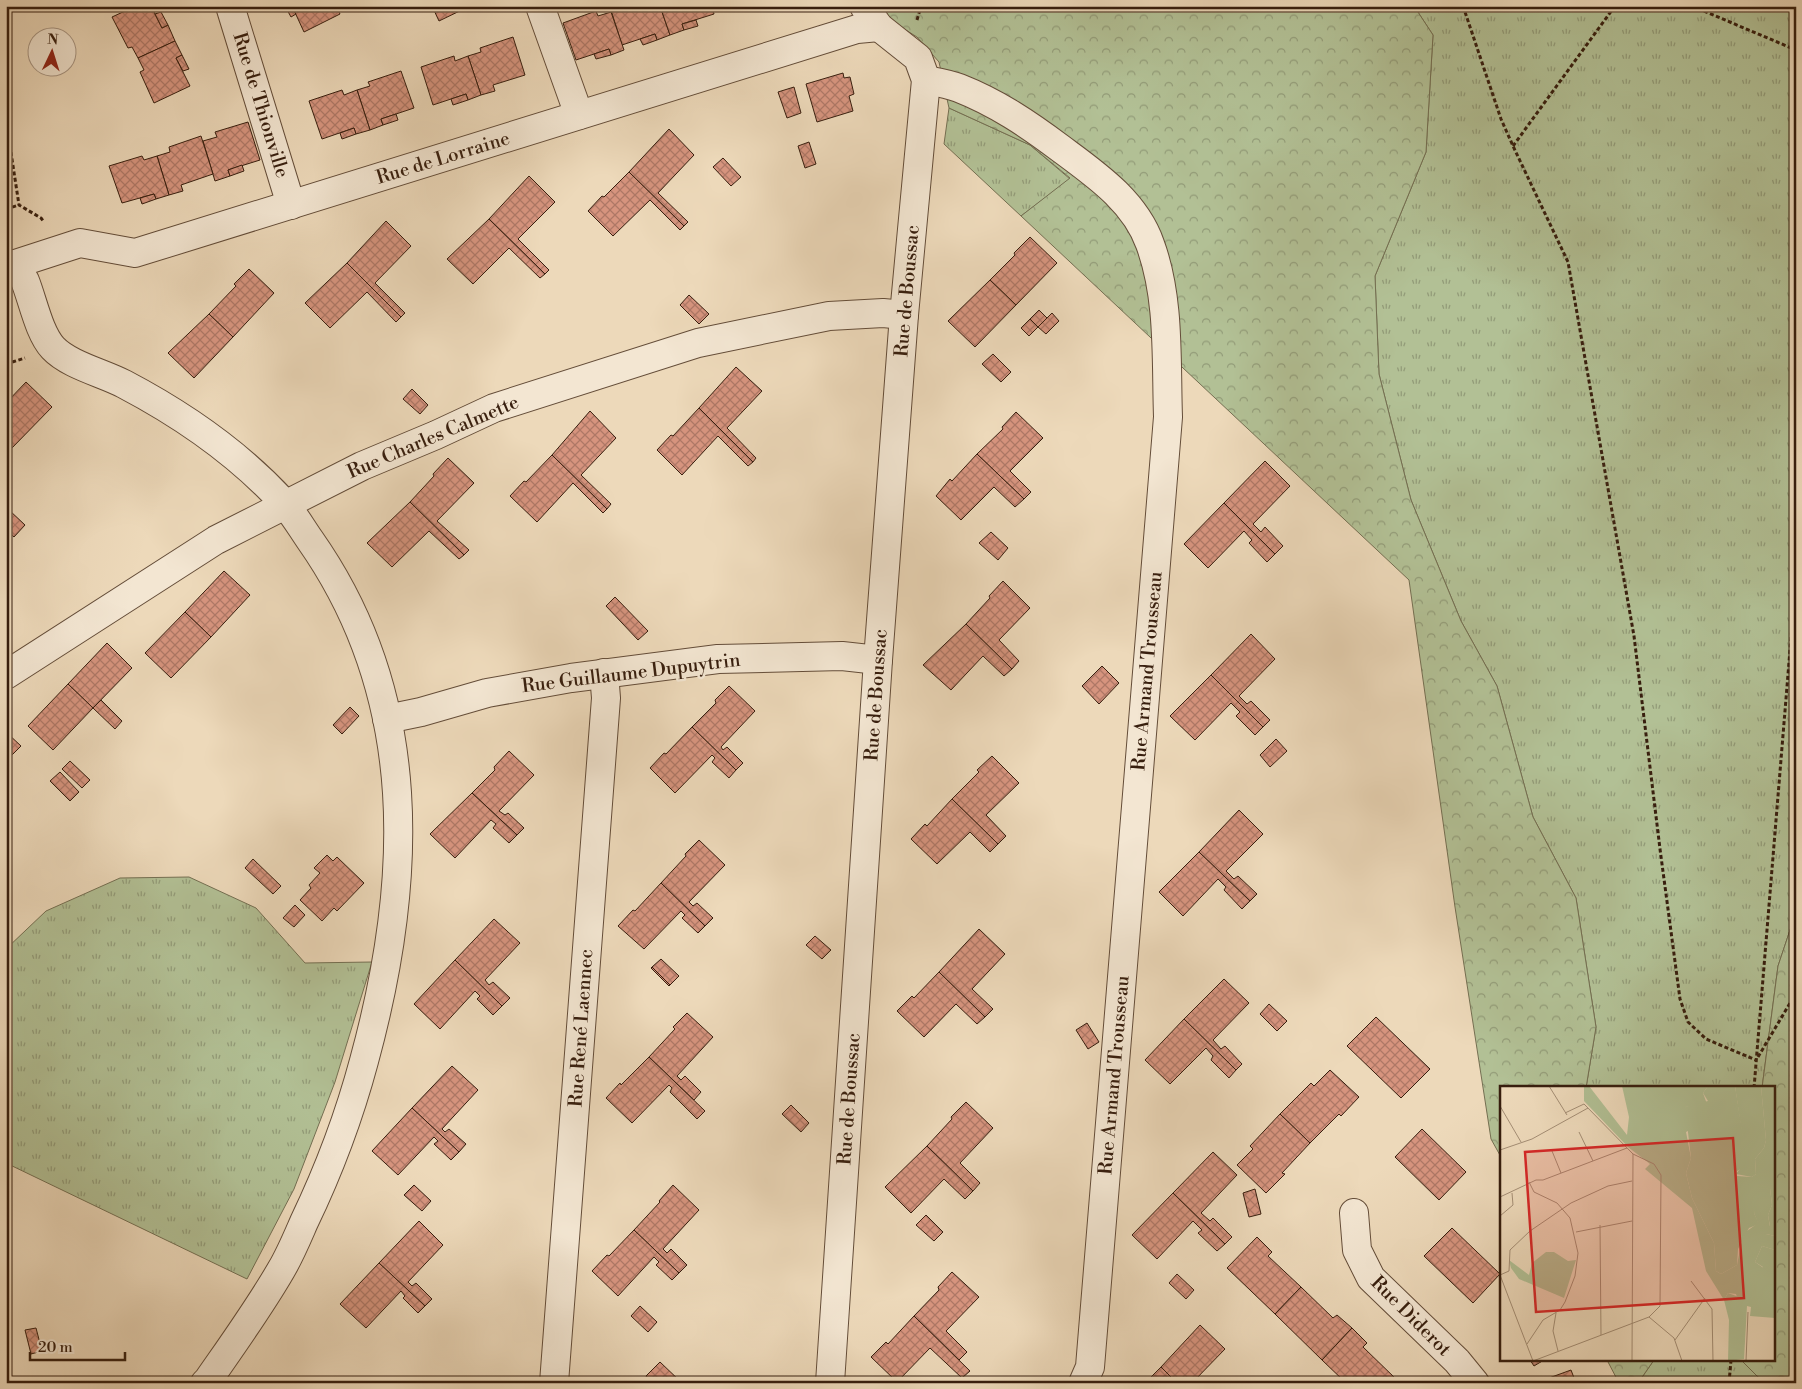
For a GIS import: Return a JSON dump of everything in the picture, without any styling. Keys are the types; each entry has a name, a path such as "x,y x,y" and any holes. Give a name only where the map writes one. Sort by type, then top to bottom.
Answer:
{"street":[{"name":"Rue de Thionville","path":"230,6 291,205"},
{"path":"540,6 579,116"},
{"name":"Rue de Lorraine","path":"11,265 80,243 135,253 857,29 872,17"},
{"name":"Rue de Boussac","path":"830,1383 878,660 904,315 926,80 918,58 872,17"},
{"name":"Rue Armand Trousseau","path":"926,80 959,88 1015,115 1104,180 1132,211 1150,242 1160,280 1165,322 1168,417 1090,1367 1083,1383"},
{"path":"11,265 25,282 40,324 52,347 67,358 123,383 182,417 240,459 285,504 319,553 346,598 375,668 387,719 395,769 398,807 399,844 395,905 388,957 376,1018 360,1078 333,1158 283,1268 251,1319 204,1383"},
{"name":"Rue Charles Calmette","path":"6,675 216,540 362,466 494,408 698,343 829,316 883,313 904,315"},
{"name":"Rue Guillaume Dupuytrin","path":"387,719 487,694 604,673 718,659 842,656 878,660"},
{"name":"Rue René Laennec","path":"554,1383 606,698 604,673"},
{"name":"Rue Diderot","path":"1354,1213 1357,1250 1371,1278 1468,1379"}],"path":[{"path":"1463,6 1501,119 1568,262 1634,636 1680,999 1688,1022 1706,1039 1756,1060"},
{"path":"1513,146 1615,6"},
{"path":"1692,6 1796,50"},
{"path":"6,120 19,205"},
{"path":"6,209 19,205 42,218 48,228 55,251"},
{"path":"1754,1086 1796,577"},
{"path":"1756,1060 1796,993"},
{"path":"1730,1383 1731,1362"}],"green space":[{"path":"877,6 1414,6 1433,35 1426,152 1375,276 1379,374 1411,500 1461,621 1497,686 1533,817 1576,898 1596,1027 1586,1086 1500,1086 1500,1155 1491,1139 1455,907 1409,580 1021,216 1070,178 1030,145 949,108 939,62 917,37 888,19"},
{"path":"1414,6 1796,6 1796,912 1778,966 1762,1086 1586,1086 1596,1027 1576,898 1533,817 1497,686 1461,621 1411,500 1379,374 1375,276 1426,152 1433,35"},
{"path":"949,108 1030,145 1070,179 1021,216 944,144"},
{"path":"189,877 256,908 305,963 372,962 335,1082 294,1189 247,1279 6,1163 6,949 46,911 120,878"},
{"path":"1796,912 1796,1383 1758,1383 1758,1377 1743,1362 1774,1362 1774,1086 1762,1086 1778,966"},
{"path":"1608,1362 1653,1362 1638,1383 1619,1383"},
{"path":"1653,1362 1743,1362 1758,1377 1758,1383 1638,1383"}],"building":[{"path":"136,6 151,6 162,28 168,25 175,41 138,58 132,47 128,48 112,17"},
{"path":"285,6 292,6 296,14 291,17"},
{"path":"292,6 336,6 340,14 304,32"},
{"path":"432,6 470,6 439,21"},
{"path":"660,6 670,35 657,40 655,34 622,45 610,7"},
{"path":"660,6 712,6 714,14 682,24 684,30 670,35"},
{"path":"596,11 598,16 611,12 624,50 611,55 609,49 576,60 563,23"},
{"path":"161,12 168,25 162,28 155,14"},
{"path":"696,20 698,26 684,30 682,24"},
{"path":"655,34 657,40 643,45 640,39"},
{"path":"513,37 525,75 493,85 495,91 481,95 468,56 481,52 480,48"},
{"path":"175,41 182,55 176,58 190,86 154,103 140,72 144,70 138,58"},
{"path":"609,49 611,55 596,59 594,54"},
{"path":"182,55 189,69 183,71 176,58"},
{"path":"454,56 455,61 468,56 481,95 468,100 466,94 433,105 421,67"},
{"path":"401,71 414,108 381,119 383,125 370,130 357,90 370,86 368,82"},
{"path":"843,73 844,78 850,77 854,94 849,96 853,111 817,122 806,84"},
{"path":"794,87 801,113 787,118 778,92"},
{"path":"342,90 344,95 357,90 370,130 356,134 354,128 322,139 309,101"},
{"path":"466,94 468,100 453,105 451,99"},
{"path":"396,114 398,120 383,125 381,119"},
{"path":"248,122 260,160 228,170 230,176 215,181 203,141 217,137 215,132"},
{"path":"354,128 356,134 342,139 340,133"},
{"path":"669,129 694,155 658,193 688,222 684,226 629,172"},
{"path":"201,136 213,174 181,185 183,191 169,195 157,156 170,152 169,147"},
{"path":"809,142 816,164 805,168 798,146"},
{"path":"142,156 144,160 157,156 169,195 156,199 154,194 122,203 109,166"},
{"path":"723,158 741,177 731,186 713,167"},
{"path":"242,165 244,171 230,176 228,170"},
{"path":"629,172 684,226 680,230 650,200 613,236 588,211"},
{"path":"529,176 555,202 518,239 549,270 545,274 489,219"},
{"path":"154,194 156,199 142,204 140,198"},
{"path":"489,219 545,274 540,278 509,248 473,284 447,259"},
{"path":"386,221 411,246 375,283 405,313 401,317 347,263"},
{"path":"1030,237 1057,263 1016,305 990,280"},
{"path":"347,263 401,317 396,322 367,292 330,328 305,303"},
{"path":"249,269 274,293 233,337 209,314 236,286 234,284"},
{"path":"990,280 1016,305 975,347 948,321"},
{"path":"689,295 709,314 699,324 680,305"},
{"path":"1039,310 1047,318 1038,327 1030,319"},
{"path":"1052,313 1059,321 1046,334 1038,327"},
{"path":"209,314 233,337 194,378 168,353"},
{"path":"1030,319 1038,327 1029,336 1021,328"},
{"path":"993,354 1011,372 1001,382 982,364"},
{"path":"736,367 762,391 727,428 756,458 753,462 699,408"},
{"path":"26,382 52,407 11,449 6,444 6,403"},
{"path":"412,389 428,405 420,414 403,399"},
{"path":"699,408 753,462 748,466 718,436 682,475 657,450"},
{"path":"590,411 616,438 581,475 611,504 607,509 552,455"},
{"path":"1016,412 1043,438 1010,471 1031,492 1024,499 977,454 1003,429 1002,427"},
{"path":"977,454 1024,499 1015,507 994,487 961,520 936,496 950,479 952,481"},
{"path":"552,455 607,509 603,513 573,483 537,522 510,496"},
{"path":"448,458 474,483 437,521 469,550 464,555 410,502"},
{"path":"1265,461 1290,486 1253,524 1261,532 1265,527 1283,546 1275,554 1224,503"},
{"path":"410,502 464,555 459,559 429,531 392,567 367,543"},
{"path":"1224,503 1275,554 1267,562 1249,543 1252,540 1244,531 1208,568 1184,544"},
{"path":"8,509 25,525 14,537 6,530 6,511"},
{"path":"991,532 1008,548 998,560 979,543"},
{"path":"224,571 250,595 211,637 185,612"},
{"path":"1003,581 1030,608 999,640 1019,661 1012,669 966,624"},
{"path":"615,597 648,631 638,640 606,606"},
{"path":"185,612 211,637 171,678 145,653"},
{"path":"966,624 1012,669 1004,676 983,656 951,690 923,665"},
{"path":"1251,634 1275,659 1239,696 1247,704 1251,701 1270,720 1263,727 1211,675"},
{"path":"107,643 132,668 93,708 68,684"},
{"path":"1102,666 1119,683 1099,704 1082,686"},
{"path":"1211,675 1263,727 1255,735 1236,716 1240,712 1231,703 1195,740 1170,716"},
{"path":"68,684 93,708 53,750 28,726"},
{"path":"729,686 755,711 721,747 723,750 727,747 743,763 736,770 692,727 716,703 715,700"},
{"path":"101,700 122,721 115,729 93,708"},
{"path":"350,707 359,716 342,734 333,725"},
{"path":"692,727 736,770 729,778 712,762 715,758 712,755 675,793 650,768"},
{"path":"6,732 21,746 6,761"},
{"path":"1276,739 1287,751 1270,767 1260,755"},
{"path":"509,751 534,775 499,811 505,815 508,813 524,828 517,835 472,793 495,770 494,767"},
{"path":"992,756 1019,783 986,815 1006,836 998,844 952,799"},
{"path":"70,761 90,780 82,788 62,769"},
{"path":"60,772 79,792 70,801 50,781"},
{"path":"472,793 517,835 509,843 493,828 496,824 491,820 455,858 430,834"},
{"path":"952,799 998,844 990,852 970,832 937,864 911,839 925,824 927,826"},
{"path":"1239,810 1263,834 1226,871 1234,879 1238,876 1257,894 1250,901 1199,852"},
{"path":"699,840 725,865 689,902 693,906 697,903 713,918 705,926 661,883"},
{"path":"1199,852 1250,901 1242,909 1224,890 1226,887 1218,879 1183,916 1159,892"},
{"path":"327,855 333,861 337,857 364,883 337,911 334,908 322,921 300,900 311,888 309,885 320,873 314,868"},
{"path":"253,859 281,886 273,894 245,868"},
{"path":"661,883 705,926 698,933 682,918 685,915 681,911 644,949 618,926"},
{"path":"295,905 305,915 294,927 283,918"},
{"path":"494,919 520,943 485,980 489,985 493,982 510,998 502,1006 455,960"},
{"path":"979,929 1005,954 972,989 993,1009 985,1017 939,972"},
{"path":"815,936 831,950 822,959 806,945"},
{"path":"661,959 679,976 670,985 652,967"},
{"path":"455,960 502,1006 493,1015 477,999 480,996 475,991 440,1029 414,1004"},
{"path":"651,968 670,985 669,986"},
{"path":"939,972 985,1017 977,1024 956,1004 924,1037 897,1011 912,996 914,998"},
{"path":"1224,979 1249,1003 1213,1040 1221,1049 1225,1046 1242,1064 1236,1070 1184,1019"},
{"path":"1269,1004 1287,1021 1277,1031 1260,1014"},
{"path":"687,1013 713,1037 677,1076 681,1080 685,1076 701,1092 694,1100 649,1057"},
{"path":"1376,1017 1430,1069 1401,1098 1347,1046"},
{"path":"1184,1019 1236,1070 1229,1078 1211,1060 1213,1056 1206,1048 1170,1084 1145,1060"},
{"path":"1087,1023 1099,1042 1088,1049 1076,1030"},
{"path":"649,1057 705,1111 697,1119 670,1092 672,1088 669,1085 632,1123 606,1098"},
{"path":"452,1066 478,1090 442,1129 445,1132 449,1129 466,1144 459,1152 412,1108"},
{"path":"1330,1070 1359,1097 1341,1116 1339,1114 1310,1143 1280,1114 1311,1083 1314,1086"},
{"path":"966,1102 993,1128 960,1163 980,1183 973,1191 927,1146"},
{"path":"791,1105 809,1123 801,1132 782,1114"},
{"path":"412,1108 459,1152 451,1160 434,1144 438,1141 434,1137 398,1175 372,1151"},
{"path":"1280,1114 1310,1143 1282,1173 1285,1174 1266,1193 1237,1165 1253,1149 1250,1146"},
{"path":"1422,1129 1466,1172 1439,1200 1395,1157"},
{"path":"927,1146 973,1191 965,1199 944,1179 911,1213 885,1187"},
{"path":"1213,1152 1237,1175 1201,1213 1210,1221 1213,1218 1232,1237 1225,1244 1173,1193"},
{"path":"414,1185 431,1201 422,1211 404,1195"},
{"path":"673,1185 699,1210 663,1249 667,1253 671,1249 687,1265 679,1273 634,1230"},
{"path":"1255,1189 1261,1214 1249,1217 1243,1193"},
{"path":"1173,1193 1225,1244 1217,1251 1198,1233 1202,1230 1193,1221 1157,1259 1132,1235"},
{"path":"926,1215 943,1232 934,1241 916,1225"},
{"path":"419,1221 443,1245 408,1282 412,1286 416,1283 432,1299 425,1306 379,1263"},
{"path":"1452,1228 1500,1274 1473,1303 1424,1256"},
{"path":"634,1230 679,1273 672,1280 656,1265 659,1262 654,1257 618,1296 592,1271"},
{"path":"1257,1237 1272,1252 1268,1256 1301,1287 1275,1314 1227,1268"},
{"path":"379,1263 425,1306 418,1313 403,1298 405,1296 401,1291 366,1328 340,1304"},
{"path":"952,1272 979,1297 946,1331 967,1352 959,1360 914,1316 939,1290 938,1287"},
{"path":"1177,1274 1194,1290 1186,1299 1169,1283"},
{"path":"1301,1287 1333,1318 1337,1315 1352,1328 1322,1360 1275,1314"},
{"path":"640,1306 657,1322 648,1332 631,1316"},
{"path":"914,1316 970,1371 962,1378 930,1348 897,1382 871,1357 886,1342 888,1344"},
{"path":"1200,1325 1225,1349 1192,1383 1177,1383 1161,1367"},
{"path":"36,1328 42,1351 31,1354 25,1330"},
{"path":"1352,1328 1367,1343 1363,1347 1396,1379 1392,1383 1346,1383 1322,1360"},
{"path":"660,1362 682,1383 643,1383 647,1378 646,1376"},
{"path":"1531,1362 1541,1362 1534,1366"},
{"path":"1161,1367 1177,1383 1145,1383"},
{"path":"1571,1370 1576,1383 1538,1382"}]}
